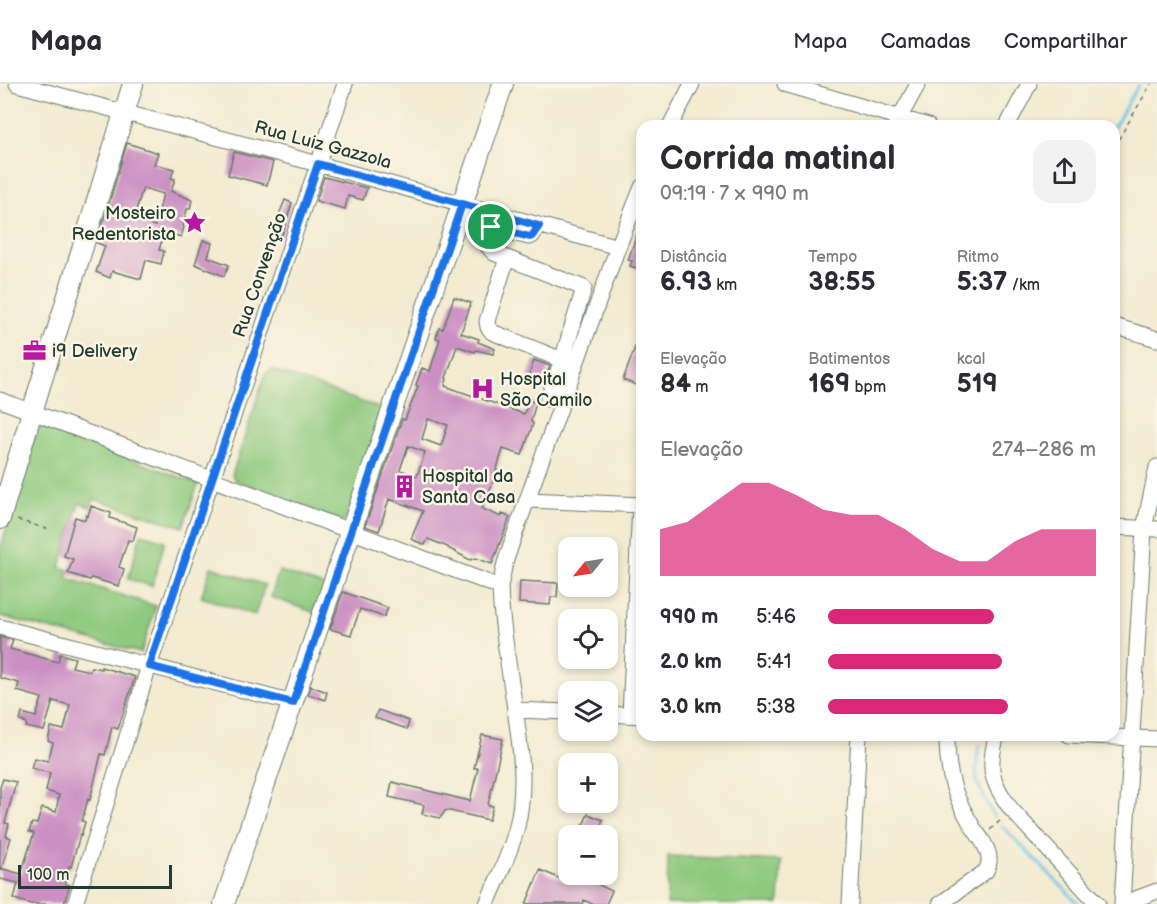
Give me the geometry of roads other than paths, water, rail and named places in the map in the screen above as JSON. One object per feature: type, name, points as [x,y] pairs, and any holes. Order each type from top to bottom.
[{"type":"main road","points":[[1,516],[6,473],[32,412],[133,84]]},
{"type":"main road","points":[[224,904],[503,84]]},
{"type":"street","name":"Rua Luiz Gazzola","points":[[17,84],[462,204],[493,220],[539,226],[618,248]]},
{"type":"street","name":"Rua Convenção","points":[[75,904],[149,666],[345,84]]},
{"type":"street","points":[[673,120],[692,84]]},
{"type":"street","points":[[785,84],[892,120]]},
{"type":"street","points":[[899,120],[918,84]]},
{"type":"street","points":[[1009,120],[1029,84]]},
{"type":"street","points":[[487,904],[512,845],[522,790],[522,766],[500,587],[528,500],[636,204]]},
{"type":"street","points":[[493,220],[486,240],[488,247],[494,253],[584,288],[548,399]]},
{"type":"street","points":[[507,258],[487,321],[488,327],[492,332],[562,360]]},
{"type":"street","points":[[1120,328],[1157,339]]},
{"type":"street","points":[[0,400],[500,587]]},
{"type":"street","points":[[1157,467],[1132,738],[1122,904],[1157,891]]},
{"type":"street","points":[[528,500],[636,505]]},
{"type":"street","points":[[1120,528],[1150,529]]},
{"type":"street","points":[[0,627],[293,703]]},
{"type":"street","points":[[515,710],[558,712]]},
{"type":"street","points":[[618,715],[636,716]]},
{"type":"street","points":[[1120,737],[1157,739]]},
{"type":"street","points":[[850,904],[859,741]]},
{"type":"street","points":[[940,904],[986,871],[989,864],[987,849],[956,794],[950,776],[947,741]]},
{"type":"street","points":[[995,741],[992,752],[992,770],[1000,794],[1011,810],[1098,904]]},
{"type":"waterway","points":[[1118,120],[1139,84]]},
{"type":"waterway","points":[[979,745],[977,782],[994,817]]},
{"type":"waterway","points":[[1002,826],[1079,904]]},
{"type":"place","name":"Mosteiro Redentorista","points":[[194,223]]},
{"type":"place","name":"i9 Delivery","points":[[34,351]]},
{"type":"place","name":"Hospital São Camilo","points":[[482,389]]},
{"type":"place","name":"Hospital da Santa Casa","points":[[404,486]]}]
